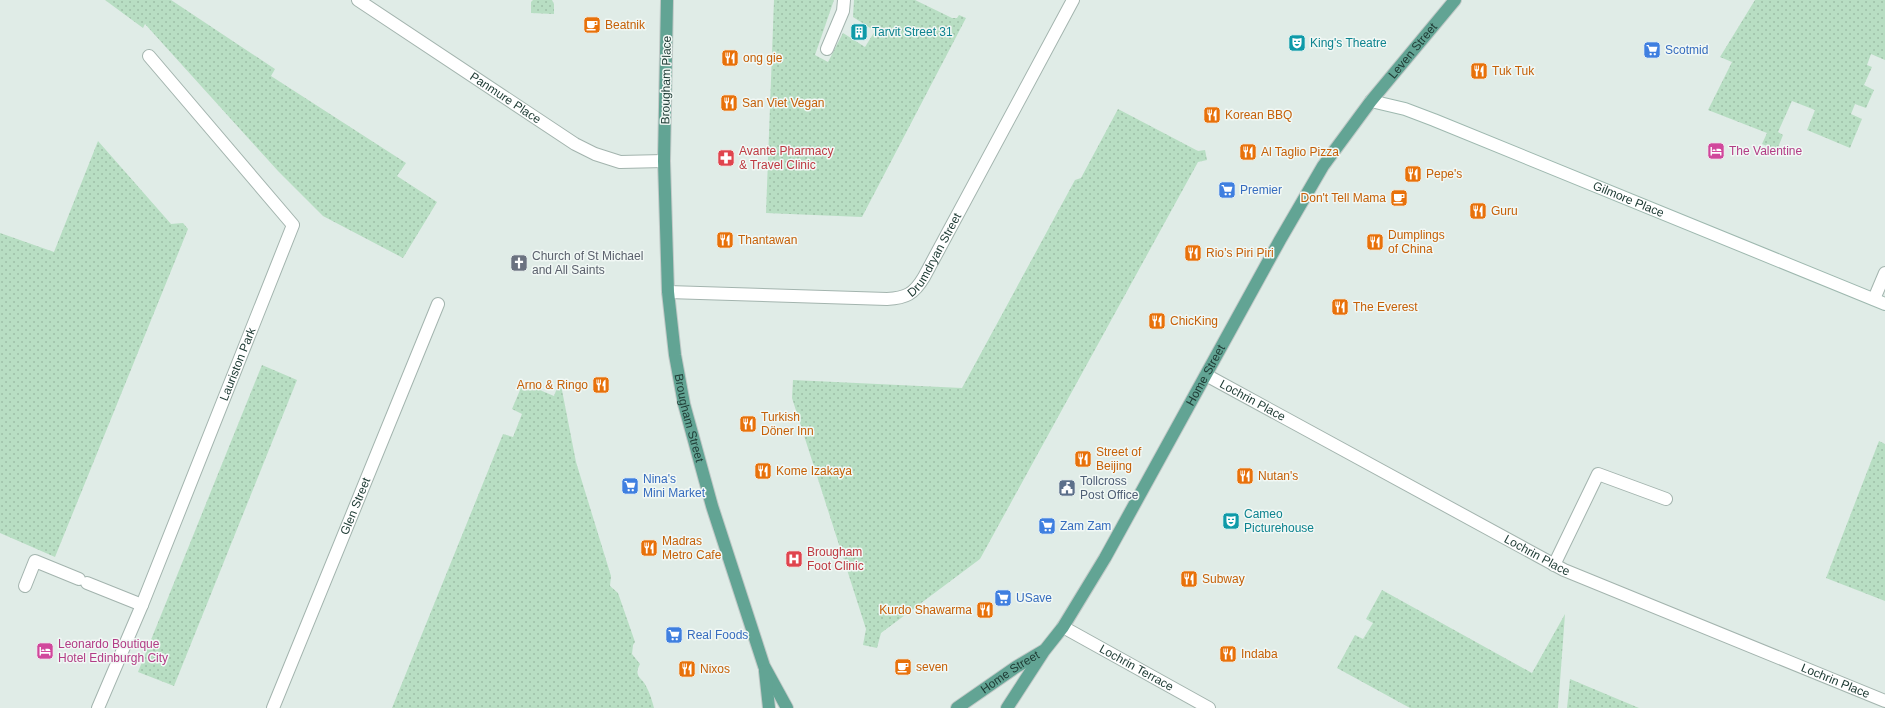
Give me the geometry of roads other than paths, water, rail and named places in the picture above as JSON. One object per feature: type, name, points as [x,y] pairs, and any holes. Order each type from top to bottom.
[{"type":"main road","name":"Brougham Place","points":[[664,161],[667,0]]},
{"type":"main road","name":"Leven Street","points":[[1371,101],[1455,0]]},
{"type":"main road","name":"Home Street","points":[[1007,708],[1044,651],[1063,627],[1105,558],[1303,199],[1323,166],[1371,101]]},
{"type":"main road","name":"Brougham Street","points":[[664,161],[668,292],[675,355],[684,404],[712,506],[764,666],[787,708]]},
{"type":"main road","name":"Home Street","points":[[957,708],[1016,667],[1044,651]]},
{"type":"main road","name":"Brougham Street","points":[[764,666],[769,708]]},
{"type":"street","name":"Panmure Place","points":[[358,0],[575,144],[595,154],[620,162],[664,161]]},
{"type":"street","points":[[827,49],[843,11],[844,0]]},
{"type":"street","name":"Drumdryan Street","points":[[668,292],[887,299],[900,299],[910,294],[924,277],[1073,0]]},
{"type":"street","name":"Lauriston Park","points":[[98,708],[142,605],[293,225],[149,56]]},
{"type":"street","name":"Gilmore Place","points":[[1371,101],[1405,109],[1434,120],[1879,301]]},
{"type":"street","points":[[1879,301],[1885,273]]},
{"type":"street","name":"Glen Street","points":[[273,708],[438,304]]},
{"type":"street","name":"Lochrin Place","points":[[1206,375],[1554,565],[1885,701]]},
{"type":"street","points":[[1554,565],[1598,474],[1666,499]]},
{"type":"street","points":[[25,586],[35,561],[142,605]]},
{"type":"street","name":"Lochrin Terrace","points":[[1063,627],[1209,708]]},
{"type":"place","name":"Beatnik","points":[[592,25]]},
{"type":"place","name":"Tarvit Street 31","points":[[859,32]]},
{"type":"place","name":"King's Theatre","points":[[1297,43]]},
{"type":"place","name":"Scotmid","points":[[1652,50]]},
{"type":"place","name":"ong gie","points":[[730,58]]},
{"type":"place","name":"Tuk Tuk","points":[[1479,71]]},
{"type":"place","name":"San Viet Vegan","points":[[729,103]]},
{"type":"place","name":"Korean BBQ","points":[[1212,115]]},
{"type":"place","name":"The Valentine","points":[[1716,151]]},
{"type":"place","name":"Al Taglio Pizza","points":[[1248,152]]},
{"type":"place","name":"Avante Pharmacy & Travel Clinic","points":[[726,158]]},
{"type":"place","name":"Pepe's","points":[[1413,174]]},
{"type":"place","name":"Premier","points":[[1227,190]]},
{"type":"place","name":"Don't Tell Mama","points":[[1399,198]]},
{"type":"place","name":"Guru","points":[[1478,211]]},
{"type":"place","name":"Thantawan","points":[[725,240]]},
{"type":"place","name":"Dumplings of China","points":[[1375,242]]},
{"type":"place","name":"Rio’s Piri Piri","points":[[1193,253]]},
{"type":"place","name":"Church of St Michael and All Saints","points":[[519,263]]},
{"type":"place","name":"The Everest","points":[[1340,307]]},
{"type":"place","name":"ChicKing","points":[[1157,321]]},
{"type":"place","name":"Arno & Ringo","points":[[601,385]]},
{"type":"place","name":"Turkish Döner Inn","points":[[748,424]]},
{"type":"place","name":"Street of Beijing","points":[[1083,459]]},
{"type":"place","name":"Kome Izakaya","points":[[763,471]]},
{"type":"place","name":"Nutan's","points":[[1245,476]]},
{"type":"place","name":"Nina's Mini Market","points":[[630,486]]},
{"type":"place","name":"Tollcross Post Office","points":[[1067,488]]},
{"type":"place","name":"Cameo Picturehouse","points":[[1231,521]]},
{"type":"place","name":"Zam Zam","points":[[1047,526]]},
{"type":"place","name":"Madras Metro Cafe","points":[[649,548]]},
{"type":"place","name":"Brougham Foot Clinic","points":[[794,559]]},
{"type":"place","name":"Subway","points":[[1189,579]]},
{"type":"place","name":"USave","points":[[1003,598]]},
{"type":"place","name":"Kurdo Shawarma","points":[[985,610]]},
{"type":"place","name":"Real Foods","points":[[674,635]]},
{"type":"place","name":"Leonardo Boutique Hotel Edinburgh City","points":[[45,651]]},
{"type":"place","name":"Indaba","points":[[1228,654]]},
{"type":"place","name":"seven","points":[[903,667]]},
{"type":"place","name":"Nixos","points":[[687,669]]}]
